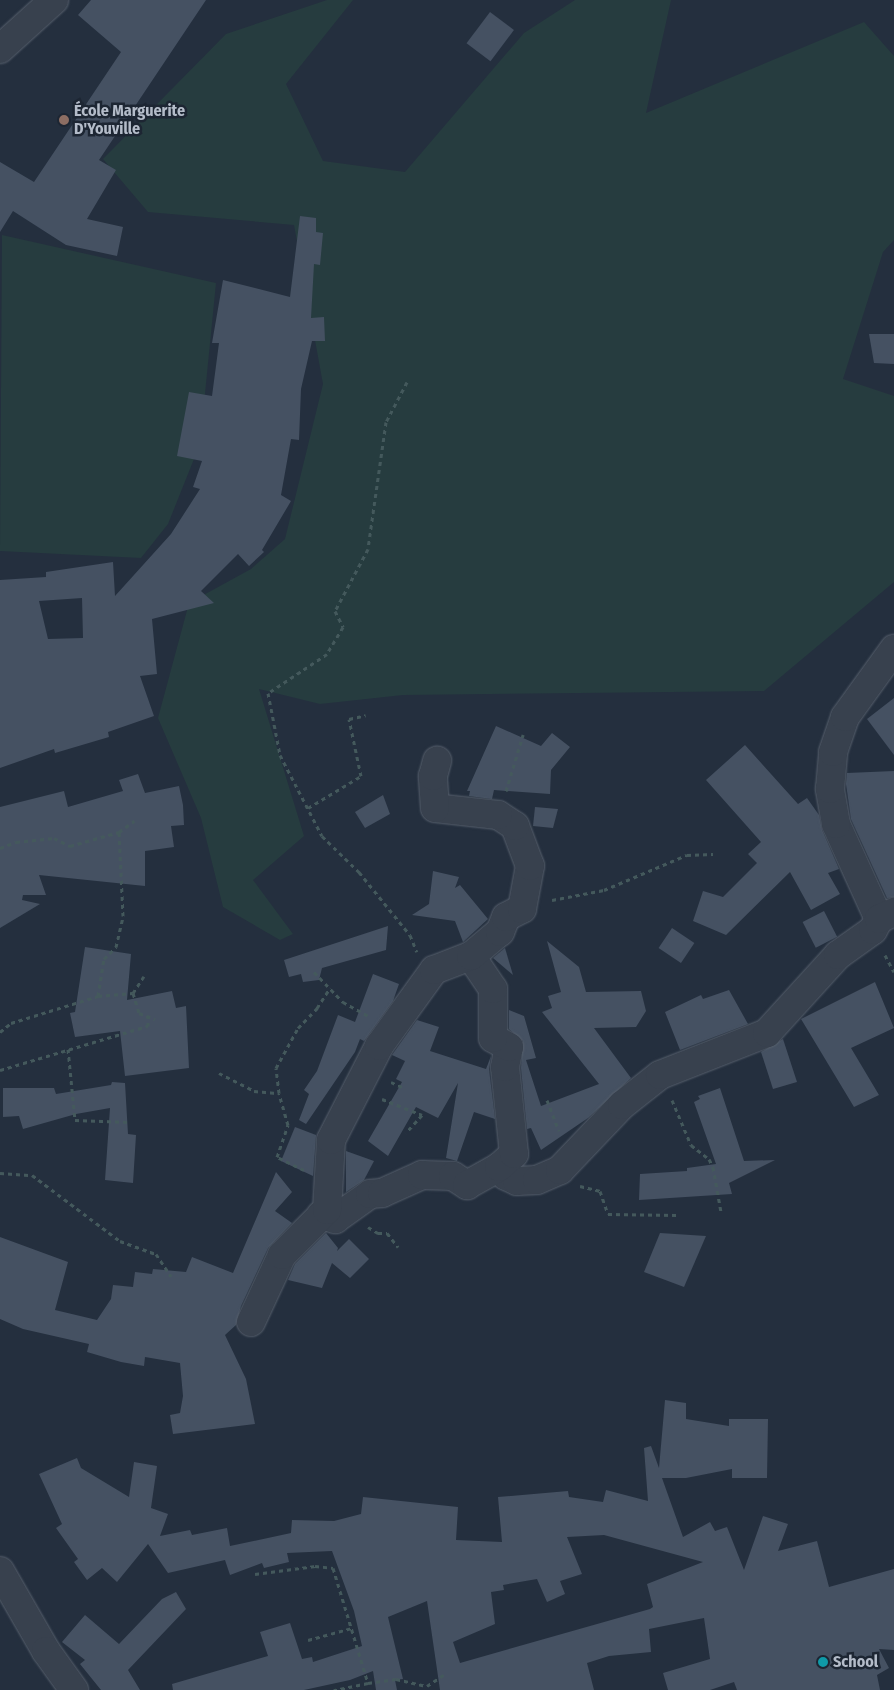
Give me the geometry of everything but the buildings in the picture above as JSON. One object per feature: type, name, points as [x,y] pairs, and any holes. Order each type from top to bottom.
[{"type":"street","points":[[0,49],[54,0]]},
{"type":"street","points":[[499,1167],[506,1176],[517,1181],[537,1180],[568,1162],[622,1104],[660,1075],[767,1033],[838,955],[873,930],[886,916],[836,824],[830,789],[833,752],[845,717],[894,649]]},
{"type":"street","points":[[334,1213],[327,1210],[331,1140],[390,1029],[434,970],[472,956],[500,932],[506,918],[522,909],[530,866],[514,826],[498,815],[436,808],[433,776],[437,761]]},
{"type":"street","points":[[252,1322],[282,1255],[334,1213],[370,1194],[382,1192],[422,1175],[453,1176],[466,1185],[499,1167],[514,1154],[505,1067],[509,1047],[494,1038],[493,989],[472,956]]},
{"type":"street","points":[[0,1571],[46,1652],[74,1690]]},
{"type":"path","points":[[407,382],[386,422],[368,549],[335,611],[343,627],[327,654],[268,693],[280,755],[322,836],[358,872],[410,935],[418,957]]},
{"type":"path","points":[[308,808],[360,776],[349,719],[366,715]]},
{"type":"path","points":[[498,815],[523,735]]},
{"type":"path","points":[[0,848],[16,842],[54,838],[70,846],[119,832],[134,821]]},
{"type":"path","points":[[98,996],[104,959],[116,947],[123,916],[119,832]]},
{"type":"path","points":[[522,909],[573,894],[604,890],[687,855],[713,854]]},
{"type":"path","points":[[314,972],[343,1002],[390,1029]]},
{"type":"path","points":[[144,976],[133,993],[139,1013],[155,1019]]},
{"type":"path","points":[[329,1182],[277,1157],[288,1126],[279,1093],[276,1068],[298,1028],[318,1008],[330,988]]},
{"type":"path","points":[[0,1032],[11,1024],[98,996],[133,993]]},
{"type":"path","points":[[0,1070],[148,1026],[148,1016]]},
{"type":"path","points":[[68,1049],[75,1120],[129,1122]]},
{"type":"path","points":[[219,1073],[254,1091],[279,1093]]},
{"type":"path","points":[[660,1075],[691,1145],[709,1159],[714,1167],[721,1212]]},
{"type":"path","points":[[357,1088],[422,1115],[406,1133]]},
{"type":"path","points":[[547,1100],[574,1184],[600,1191],[608,1214],[677,1215]]},
{"type":"path","points":[[0,1173],[32,1175],[120,1241],[156,1254],[171,1276]]},
{"type":"path","points":[[334,1213],[372,1230],[386,1233],[398,1247]]},
{"type":"path","points":[[256,1574],[314,1566],[333,1568],[368,1683]]},
{"type":"path","points":[[308,1640],[352,1628]]},
{"type":"path","points":[[334,1690],[396,1679],[427,1686],[446,1673]]},
{"type":"green space","points":[[327,0],[353,0],[286,84],[323,161],[405,172],[524,33],[575,0],[671,0],[646,113],[864,22],[894,56],[894,240],[883,252],[843,379],[894,396],[894,582],[764,691],[403,695],[320,704],[259,689],[304,836],[253,880],[293,934],[280,940],[223,907],[201,818],[158,718],[189,603],[251,569],[285,539],[323,384],[294,225],[148,212],[103,159],[226,34]]},
{"type":"green space","points":[[2,235],[216,283],[200,444],[168,524],[141,558],[0,551]]},
{"type":"place","name":"École Marguerite D'Youville","points":[[64,120]]},
{"type":"place","name":"School","points":[[823,1662]]}]
